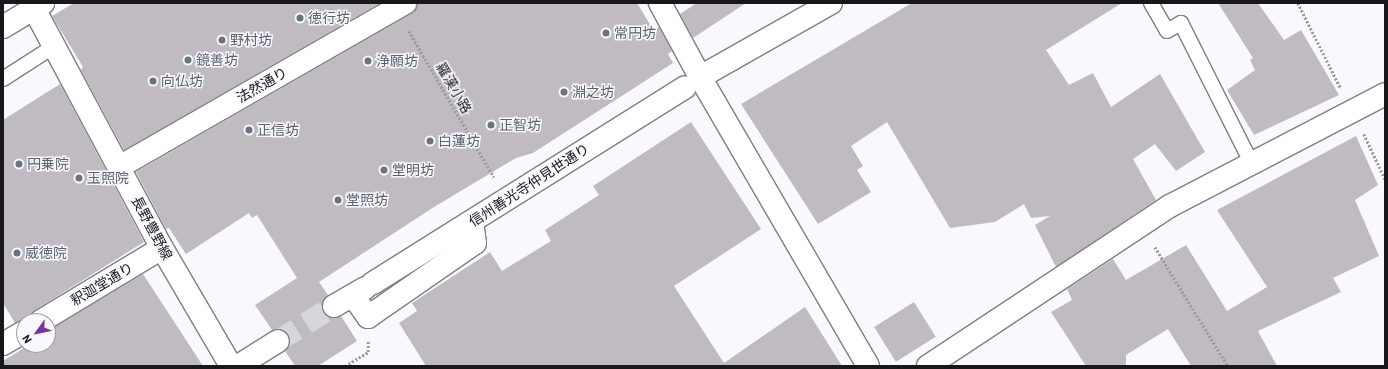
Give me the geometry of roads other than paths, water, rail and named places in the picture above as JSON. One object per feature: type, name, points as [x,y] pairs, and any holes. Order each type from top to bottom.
[{"type":"street","points":[[660,3],[693,82],[868,366]]},
{"type":"street","name":"信州善光寺仲見世通り","points":[[472,222],[475,244],[368,317],[356,293],[472,222],[507,198],[693,82],[831,3]]},
{"type":"street","points":[[3,27],[36,5]]},
{"type":"street","name":"長野豊野線","points":[[36,5],[162,248],[231,366]]},
{"type":"street","name":"法然通り","points":[[119,167],[401,6]]},
{"type":"street","points":[[928,366],[1141,225],[1252,164],[1385,94]]},
{"type":"street","name":"釈迦堂通り","points":[[54,313],[162,248]]},
{"type":"street","points":[[3,344],[16,337]]},
{"type":"street","points":[[238,366],[278,341]]},
{"type":"lane","points":[[1151,3],[1167,31],[1181,24],[1252,164]]},
{"type":"lane","points":[[3,79],[56,45]]},
{"type":"tunnel","points":[[278,341],[334,306]]},
{"type":"place","name":"徳行坊","points":[[300,18]]},
{"type":"place","name":"常円坊","points":[[606,33]]},
{"type":"place","name":"野村坊","points":[[222,40]]},
{"type":"place","name":"鏡善坊","points":[[188,60]]},
{"type":"place","name":"浄願坊","points":[[368,61]]},
{"type":"place","name":"向仏坊","points":[[153,81]]},
{"type":"place","name":"淵之坊","points":[[564,92]]},
{"type":"place","name":"正智坊","points":[[491,125]]},
{"type":"place","name":"正信坊","points":[[249,130]]},
{"type":"place","name":"白蓮坊","points":[[430,141]]},
{"type":"place","name":"円乗院","points":[[19,164]]},
{"type":"place","name":"堂明坊","points":[[384,170]]},
{"type":"place","name":"玉照院","points":[[79,178]]},
{"type":"place","name":"堂照坊","points":[[338,200]]},
{"type":"place","name":"威徳院","points":[[17,253]]}]
